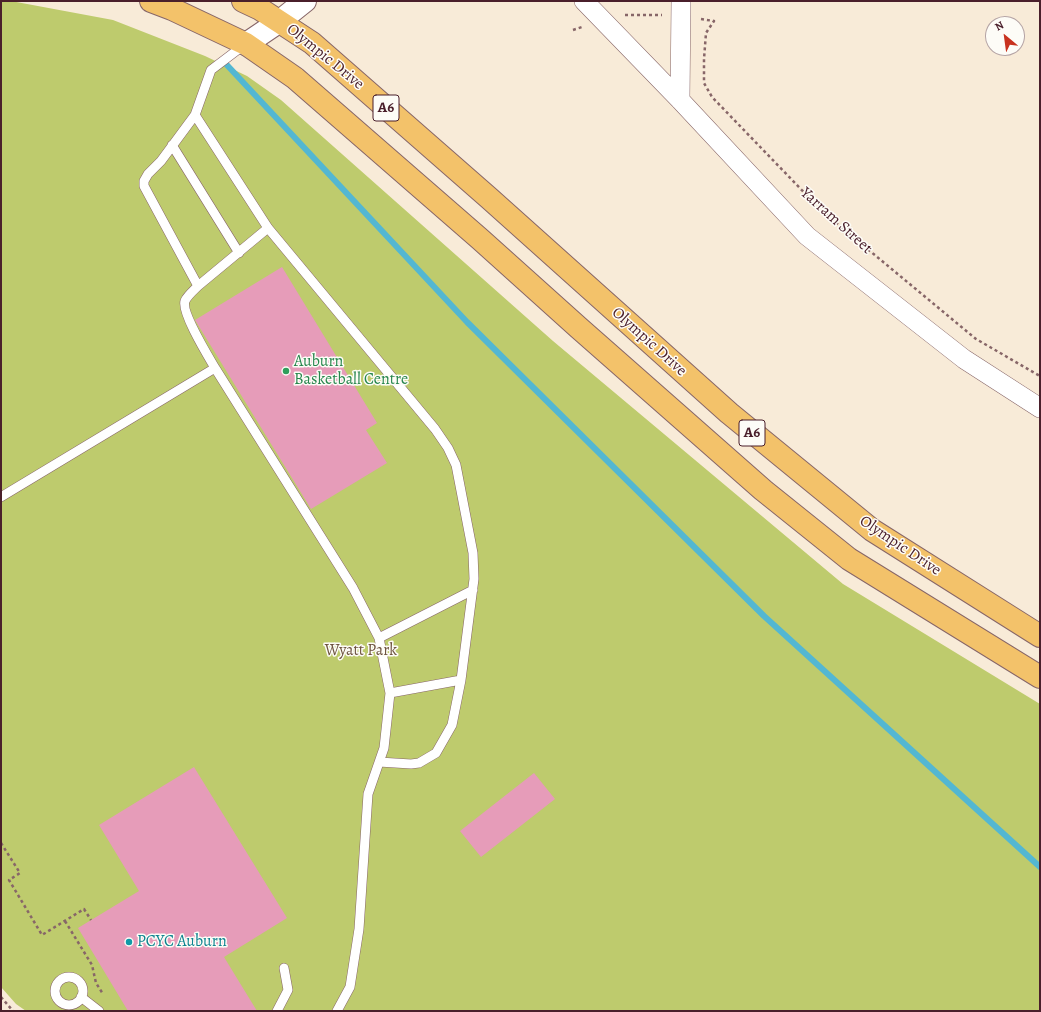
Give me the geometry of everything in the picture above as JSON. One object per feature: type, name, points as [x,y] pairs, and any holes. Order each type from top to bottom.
[{"type":"highway","name":"A6","points":[[151,1],[246,44],[290,74],[480,239],[763,490],[850,559],[1040,677]]},
{"type":"highway","name":"A6","points":[[256,4],[280,21]]},
{"type":"highway","name":"Olympic Drive","points":[[280,21],[312,43],[489,198],[729,413],[872,530],[1040,636]]},
{"type":"street","points":[[246,44],[280,21],[305,1]]},
{"type":"street","name":"Yarram Street","points":[[584,1],[680,100],[807,236],[964,359],[1040,408]]},
{"type":"street","points":[[246,44],[256,4]]},
{"type":"street","points":[[680,100],[681,8]]},
{"type":"lane","points":[[198,286],[144,186],[144,181],[148,174],[161,161],[195,115],[211,70],[246,44]]},
{"type":"lane","points":[[195,115],[268,228],[435,429],[448,448],[456,465],[473,553],[474,579],[461,680],[452,725],[436,753],[419,763],[379,762]]},
{"type":"lane","points":[[172,145],[239,253]]},
{"type":"lane","points":[[268,228],[198,286],[186,301],[185,308],[214,368],[353,588],[379,638],[390,693],[384,748],[368,794],[359,928],[350,987],[337,1011]]},
{"type":"lane","points":[[1,497],[214,368]]},
{"type":"lane","points":[[379,638],[473,590]]},
{"type":"lane","points":[[390,693],[461,680]]},
{"type":"lane","points":[[277,1011],[288,990],[284,968]]},
{"type":"lane","points":[[81,997],[99,1011]]},
{"type":"path","points":[[573,30],[602,18],[681,8]]},
{"type":"path","name":"Yarram Street","points":[[681,8],[714,21],[706,33],[704,59],[704,83],[712,97],[823,212],[976,339],[1040,376]]},
{"type":"path","points":[[1,844],[20,873],[9,880],[42,935],[84,909],[91,920]]},
{"type":"path","points":[[65,921],[92,965],[96,982],[104,997]]},
{"type":"path","points":[[1,997],[13,1011]]},
{"type":"green space","name":"Wyatt Park","points":[[1,1],[11,1],[113,20],[205,56],[247,76],[281,100],[553,341],[843,584],[1040,704],[1040,1011],[26,1011],[16,1004],[1,987]]},
{"type":"building","name":"Auburn Basketball Centre","points":[[282,267],[377,423],[366,430],[387,463],[311,509],[195,320]]},
{"type":"building","points":[[194,767],[287,918],[224,957],[257,1011],[128,1011],[78,928],[139,891],[99,825]]},
{"type":"building","points":[[534,773],[555,799],[481,857],[460,831]]},
{"type":"waterway","points":[[226,64],[467,322],[764,616],[1040,867]]},
{"type":"place","name":"Auburn Basketball Centre","points":[[286,371]]},
{"type":"place","name":"PCYC Auburn","points":[[129,942]]}]
